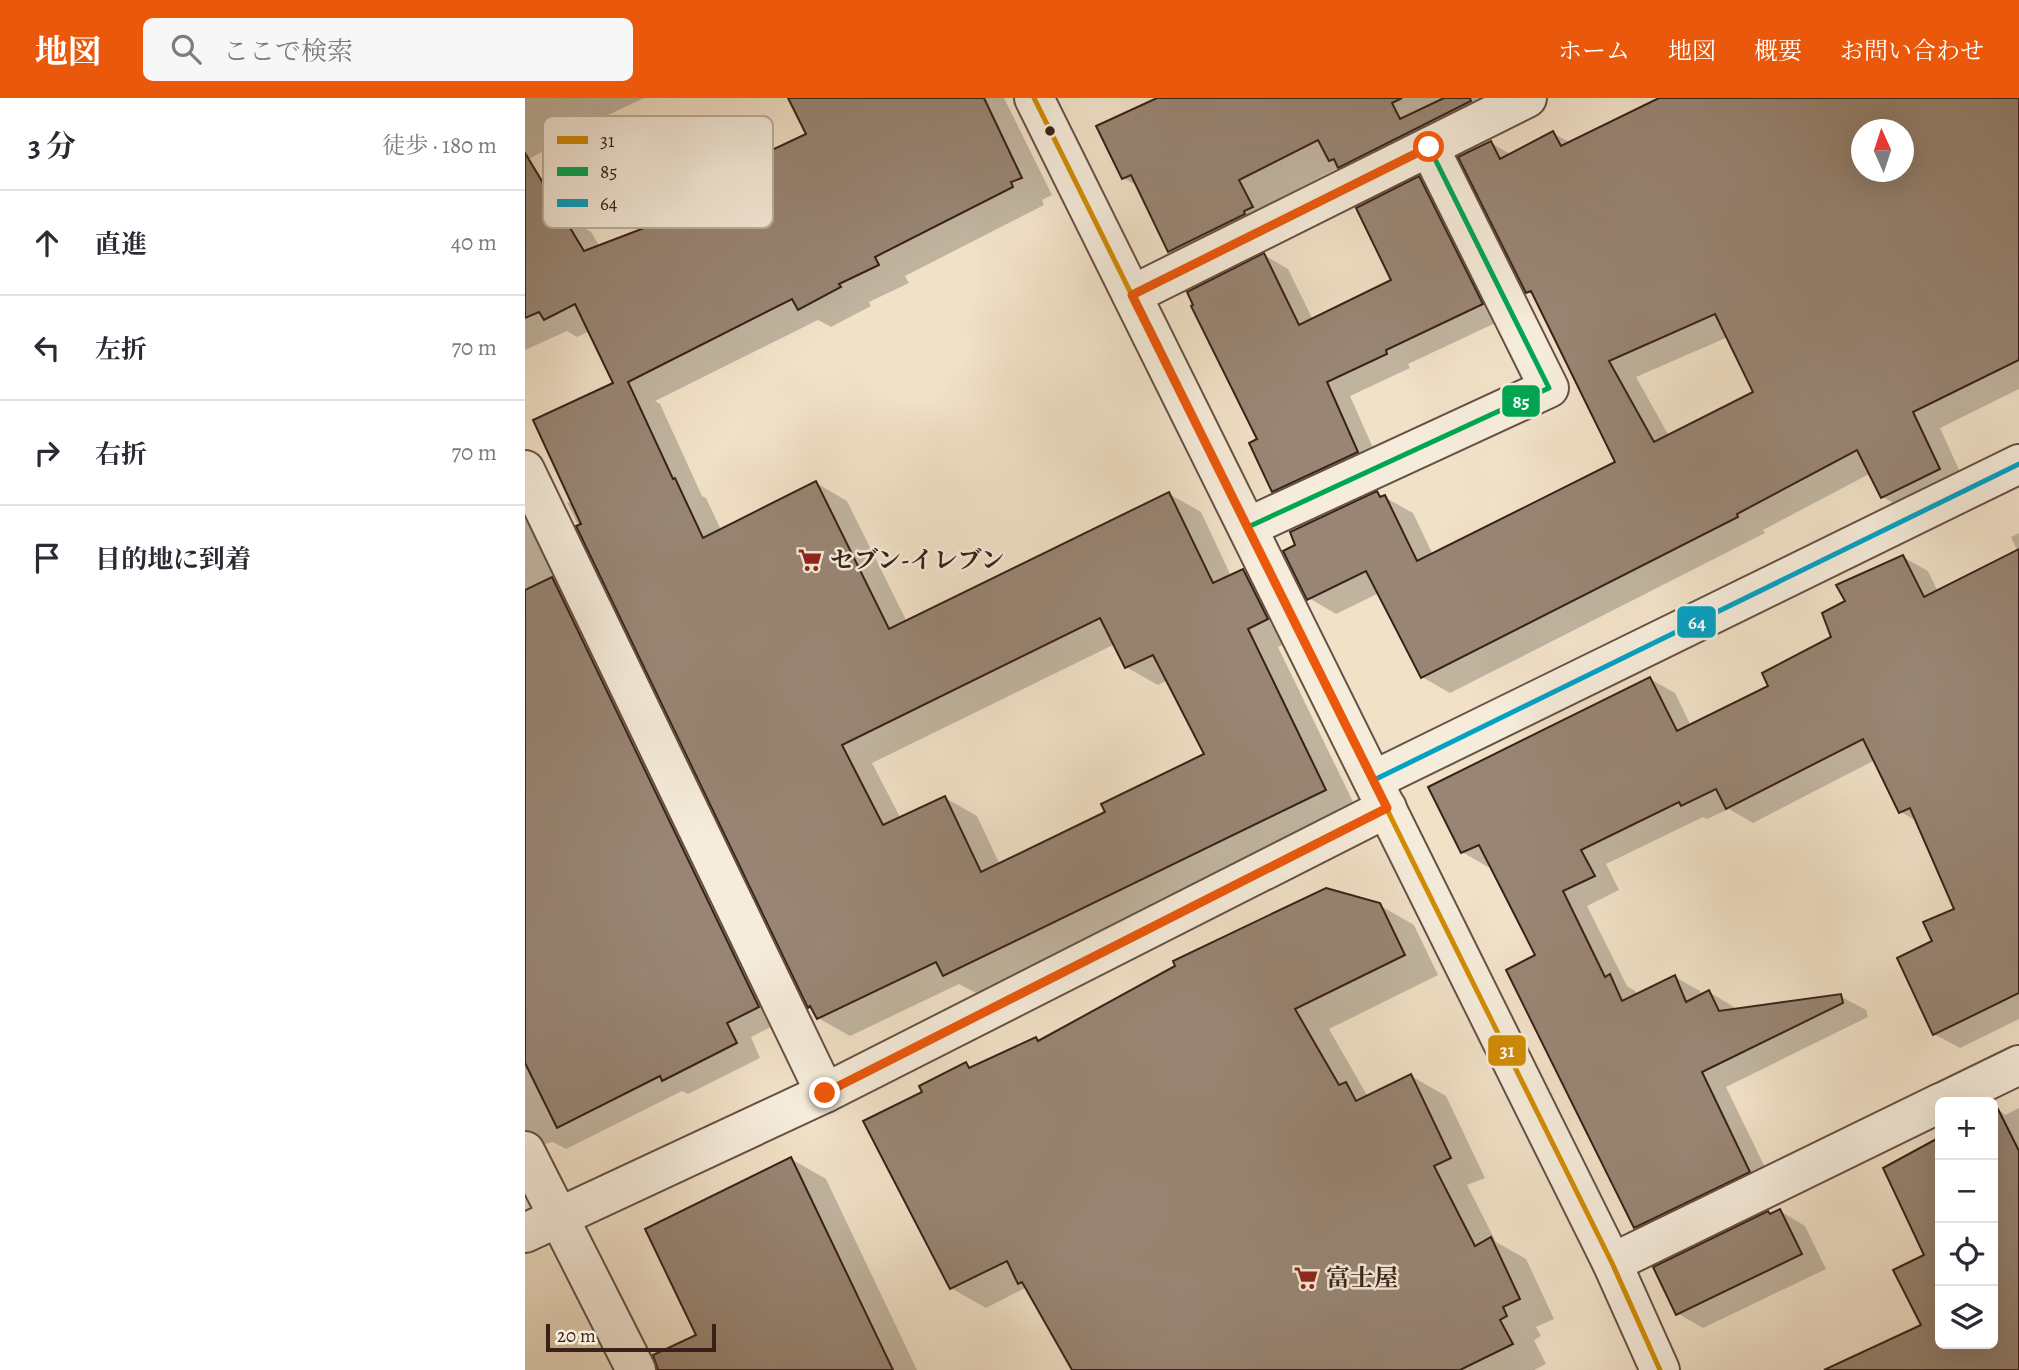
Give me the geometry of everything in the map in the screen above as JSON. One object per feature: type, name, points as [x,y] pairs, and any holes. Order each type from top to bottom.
[{"type":"street","points":[[1034,98],[1612,1263],[1660,1370]]},
{"type":"street","points":[[1132,295],[1527,98]]},
{"type":"street","points":[[1248,527],[1549,388],[1429,147]]},
{"type":"street","points":[[541,1224],[825,1093],[1380,794],[2019,464]]},
{"type":"street","points":[[525,470],[825,1093]]},
{"type":"street","points":[[1953,1097],[2019,1065]]},
{"type":"street","points":[[1612,1263],[1935,1106]]},
{"type":"street","points":[[525,1151],[541,1224],[636,1370]]},
{"type":"building","points":[[788,98],[984,98],[1022,178],[1011,182],[1013,187],[875,257],[879,265],[839,284],[841,287],[798,310],[792,299],[628,382],[703,538],[816,481],[889,629],[1169,492],[1213,583],[1243,569],[1268,619],[1248,629],[1326,790],[943,976],[936,962],[817,1019],[810,1006],[808,1008],[576,526],[581,524],[533,420],[613,383],[575,304],[544,320],[539,312],[525,318],[525,153],[543,183],[543,228],[570,228],[584,251],[644,228],[773,228],[773,150],[806,134]],"holes":[[[1100,618],[1125,668],[1153,655],[1204,754],[1101,804],[1105,812],[981,872],[945,796],[883,825],[842,745]]]},
{"type":"building","points":[[1157,98],[1402,98],[1392,103],[1400,119],[1444,98],[1470,98],[1471,101],[1338,168],[1334,159],[1329,161],[1318,140],[1239,180],[1253,207],[1244,211],[1245,214],[1168,252],[1131,175],[1122,179],[1096,126]]},
{"type":"building","points":[[1659,98],[2019,98],[2019,360],[1913,412],[1940,469],[1881,498],[1857,450],[1737,514],[1738,517],[1421,678],[1366,571],[1307,600],[1283,551],[1295,545],[1290,532],[1377,491],[1380,497],[1385,495],[1417,561],[1615,462],[1531,291],[1526,293],[1458,157],[1491,141],[1500,159],[1553,131],[1561,146]],"holes":[[[1715,314],[1753,392],[1654,442],[1609,361]]]},
{"type":"building","points":[[1419,176],[1483,304],[1386,350],[1387,354],[1327,382],[1358,452],[1272,492],[1249,443],[1257,439],[1191,306],[1193,305],[1187,292],[1264,253],[1299,325],[1391,280],[1356,208]]},
{"type":"building","points":[[2019,549],[2019,993],[1933,1035],[1897,958],[1932,941],[1923,922],[1954,909],[1910,808],[1899,813],[1863,739],[1726,809],[1716,789],[1681,806],[1679,802],[1581,850],[1595,876],[1563,891],[1605,977],[1610,974],[1622,1001],[1675,975],[1686,1002],[1709,990],[1719,1011],[1841,994],[1843,1003],[1702,1072],[1750,1172],[1634,1228],[1506,970],[1535,955],[1479,845],[1461,853],[1428,787],[1650,677],[1677,731],[1768,686],[1762,673],[1831,637],[1822,613],[1845,601],[1836,585],[1903,555],[1924,597]]},
{"type":"building","points":[[552,577],[759,1007],[727,1023],[737,1043],[662,1081],[660,1076],[557,1128],[525,1063],[525,590]]},
{"type":"building","points":[[1326,888],[1380,903],[1405,955],[1295,1009],[1339,1085],[1346,1082],[1356,1101],[1411,1074],[1451,1158],[1434,1166],[1475,1246],[1491,1237],[1520,1299],[1503,1307],[1507,1316],[1500,1320],[1513,1344],[1460,1370],[1072,1370],[1022,1282],[1018,1284],[1007,1261],[950,1289],[863,1121],[922,1092],[919,1086],[966,1062],[969,1068],[1036,1037],[1038,1041],[1175,966],[1173,961]]},
{"type":"building","points":[[1998,1109],[2019,1151],[2019,1370],[1824,1370],[1921,1325],[1893,1270],[1924,1255],[1883,1168],[1935,1140],[1935,1349],[1998,1349]]},
{"type":"building","points":[[791,1157],[893,1370],[658,1370],[653,1355],[696,1335],[645,1229]]},
{"type":"building","points":[[1780,1209],[1802,1254],[1676,1315],[1653,1267],[1768,1211],[1770,1214]]},
{"type":"transit line","name":"31","points":[[1034,98],[1612,1263],[1660,1370]]},
{"type":"transit line","name":"85","points":[[1248,527],[1549,388],[1429,147]]},
{"type":"transit line","name":"64","points":[[1374,780],[2019,464]]},
{"type":"place","name":"セブン-イレブン","points":[[810,560]]},
{"type":"place","name":"富士屋","points":[[1306,1278]]},
{"type":"route","points":[[825,1093],[1387,808],[1132,295],[1429,147]]}]
